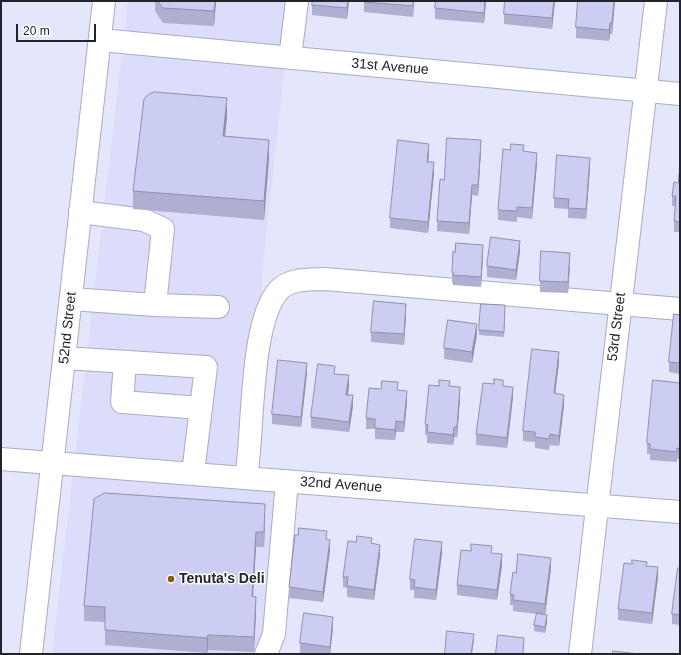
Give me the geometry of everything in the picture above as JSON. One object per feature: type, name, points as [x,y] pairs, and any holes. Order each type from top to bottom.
[{"type":"street","name":"52nd Street","points":[[31,654],[104,1]]},
{"type":"street","points":[[290,58],[297,1]]},
{"type":"street","name":"53rd Street","points":[[580,654],[656,1]]},
{"type":"street","name":"31st Avenue","points":[[100,40],[680,94]]},
{"type":"street","points":[[80,212],[144,220],[163,229],[155,305]]},
{"type":"street","points":[[246,478],[259,336],[269,308],[279,290],[294,281],[325,279],[680,309]]},
{"type":"street","points":[[71,299],[155,305],[218,307]]},
{"type":"street","points":[[65,358],[206,368],[193,473]]},
{"type":"street","points":[[125,362],[122,402],[201,408]]},
{"type":"street","name":"32nd Avenue","points":[[1,459],[680,512]]},
{"type":"street","points":[[266,654],[274,634],[287,481]]},
{"type":"shaded area","points":[[128,1],[292,1],[263,265],[252,472],[297,475],[275,654],[52,654]]},
{"type":"building","points":[[158,1],[215,1],[214,11],[163,8]]},
{"type":"building","points":[[313,1],[348,1],[347,8],[312,5]]},
{"type":"building","points":[[413,1],[413,6],[364,2]]},
{"type":"building","points":[[436,1],[485,1],[484,13],[435,8]]},
{"type":"building","points":[[505,1],[554,1],[552,18],[504,14]]},
{"type":"building","points":[[578,1],[614,1],[612,23],[610,23],[609,30],[576,27]]},
{"type":"building","points":[[155,92],[227,98],[223,136],[269,140],[264,201],[133,191],[144,99],[149,94]]},
{"type":"building","points":[[447,138],[481,140],[478,185],[472,185],[469,223],[437,221],[440,179],[444,180]]},
{"type":"building","points":[[398,140],[429,144],[427,162],[434,162],[428,222],[390,218]]},
{"type":"building","points":[[511,144],[524,145],[523,151],[537,153],[532,208],[517,207],[517,211],[498,210],[503,149],[510,150]]},
{"type":"building","points":[[557,155],[590,158],[586,209],[568,208],[569,199],[554,198]]},
{"type":"building","points":[[680,165],[680,222],[674,221],[676,196],[672,196],[674,182],[678,183]]},
{"type":"building","points":[[491,237],[520,241],[516,270],[487,266]]},
{"type":"building","points":[[456,243],[483,245],[481,277],[453,275],[453,251],[455,252]]},
{"type":"building","points":[[541,251],[570,253],[568,282],[540,281]]},
{"type":"building","points":[[374,301],[406,304],[404,334],[371,332]]},
{"type":"building","points":[[481,304],[505,305],[504,332],[479,330]]},
{"type":"building","points":[[674,314],[680,315],[680,363],[669,362]]},
{"type":"building","points":[[448,320],[477,324],[472,352],[444,348]]},
{"type":"building","points":[[532,349],[559,352],[554,393],[564,395],[559,436],[550,434],[549,439],[535,437],[535,432],[523,431]]},
{"type":"building","points":[[278,360],[307,363],[301,417],[272,414]]},
{"type":"building","points":[[318,364],[335,366],[334,374],[349,375],[346,395],[353,395],[349,422],[311,417]]},
{"type":"building","points":[[494,379],[503,380],[503,386],[513,387],[507,438],[476,434],[483,383],[494,384]]},
{"type":"building","points":[[439,380],[450,381],[449,386],[460,387],[457,427],[454,427],[453,435],[427,432],[428,425],[425,424],[429,385],[439,386]]},
{"type":"building","points":[[653,380],[680,383],[680,449],[677,448],[677,452],[650,449],[650,444],[647,443]]},
{"type":"building","points":[[382,381],[398,382],[397,390],[407,391],[404,422],[396,421],[395,430],[375,428],[375,419],[366,418],[369,388],[381,389]]},
{"type":"building","name":"Tenuta's Deli","points":[[105,493],[265,504],[264,532],[256,532],[252,596],[256,597],[254,637],[208,635],[207,638],[105,630],[105,607],[84,606],[94,499]]},
{"type":"building","points":[[299,528],[327,531],[326,539],[330,540],[323,592],[289,587],[295,535],[298,535]]},
{"type":"building","points":[[357,536],[372,538],[371,543],[380,545],[374,590],[347,586],[348,577],[343,577],[348,541],[356,542]]},
{"type":"building","points":[[415,539],[442,542],[436,590],[414,587],[415,580],[410,579]]},
{"type":"building","points":[[471,544],[492,546],[491,553],[502,554],[497,590],[457,585],[461,550],[471,551]]},
{"type":"building","points":[[518,554],[551,558],[545,604],[513,600],[514,595],[510,594],[513,572],[516,573]]},
{"type":"building","points":[[632,560],[647,562],[646,566],[658,567],[652,613],[618,609],[624,563],[632,564]]},
{"type":"building","points":[[678,568],[680,568],[680,615],[672,614]]},
{"type":"building","points":[[304,613],[333,617],[330,647],[300,643]]},
{"type":"building","points":[[537,613],[547,615],[545,627],[534,625]]},
{"type":"building","points":[[447,631],[474,634],[471,654],[445,654]]},
{"type":"building","points":[[498,635],[524,638],[523,654],[496,654]]},
{"type":"building","points":[[613,651],[639,654],[613,654]]},
{"type":"place","name":"Tenuta's Deli","points":[[171,579]]}]
